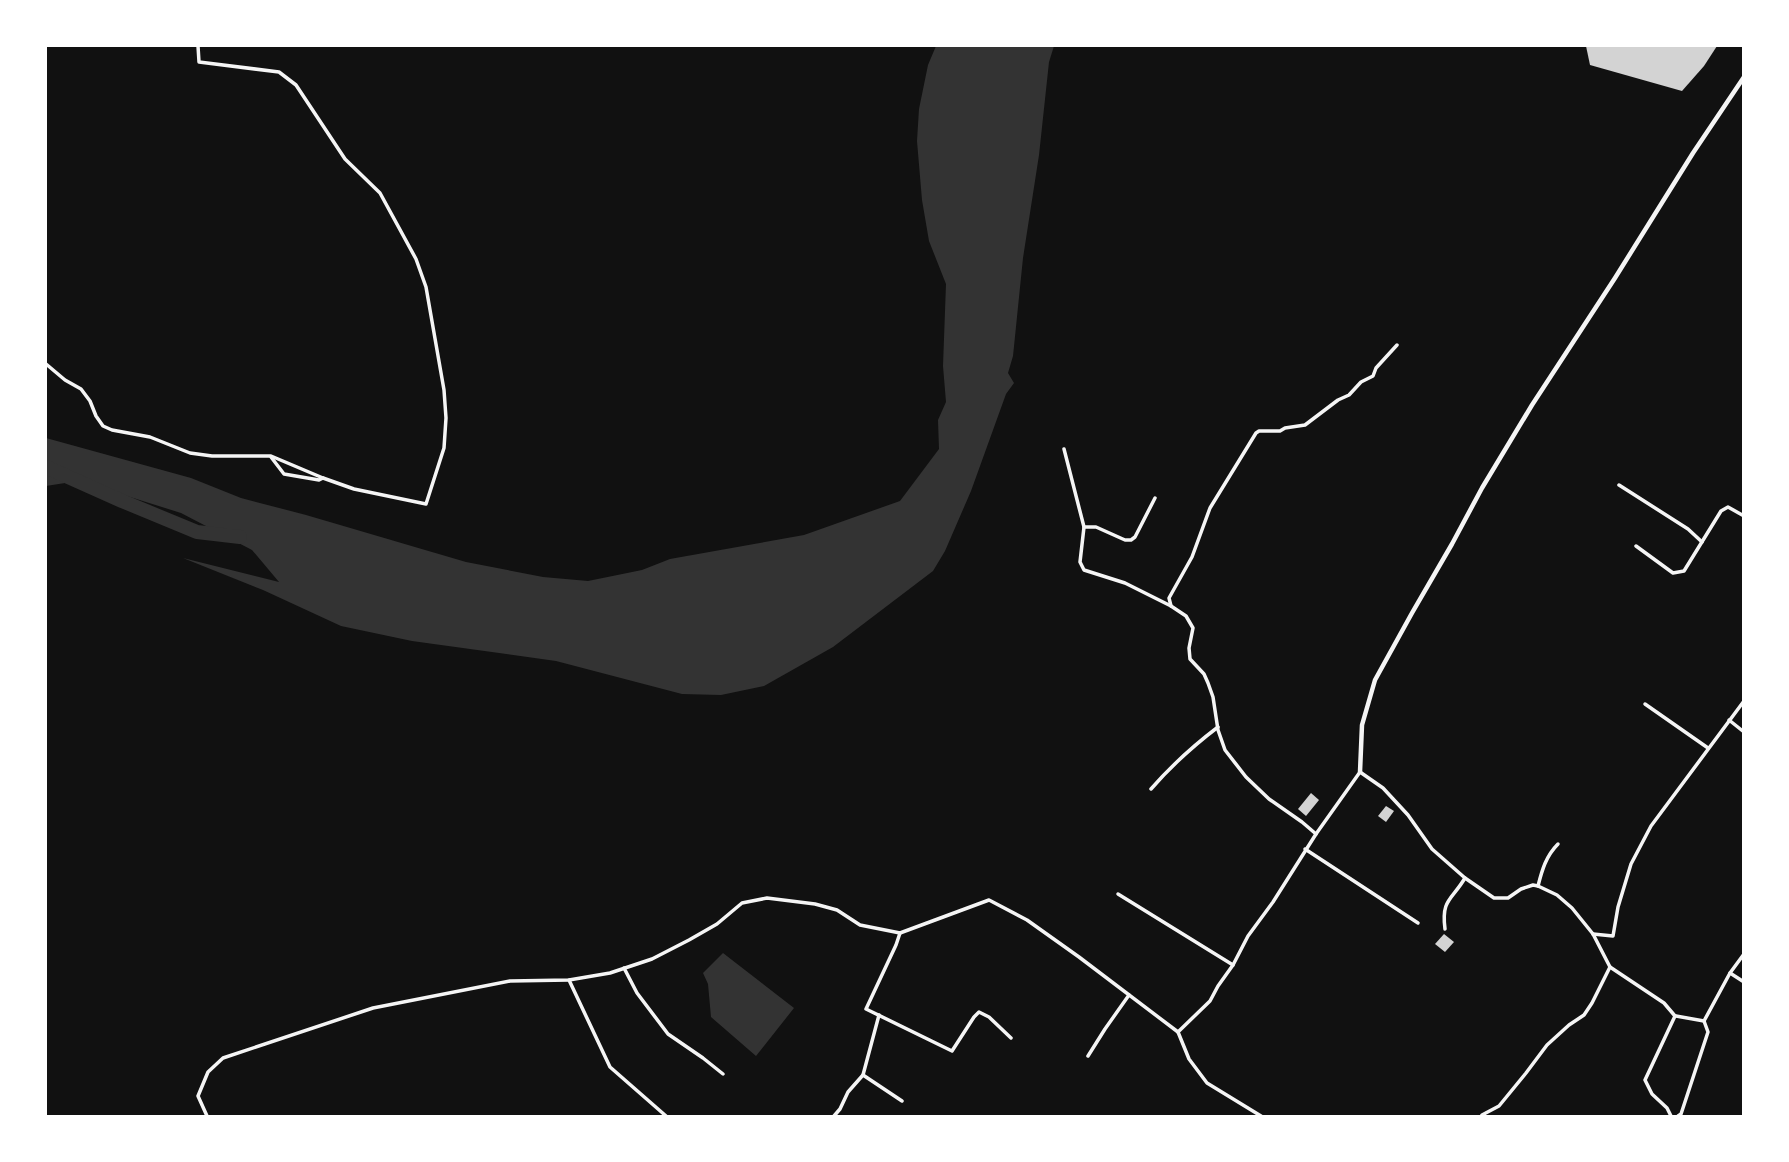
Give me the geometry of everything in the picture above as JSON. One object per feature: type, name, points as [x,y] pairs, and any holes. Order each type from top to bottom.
[{"type":"main road","points":[[1360,772],[1362,725],[1376,680],[1412,613],[1532,405],[1744,77]]},
{"type":"street","points":[[46,365],[85,393],[103,426],[112,430],[150,437],[190,453],[212,456],[270,456],[354,489],[426,505],[444,448],[446,418],[443,380],[426,287],[416,259],[380,194],[345,159],[296,85],[279,72],[199,62],[198,46]]},
{"type":"street","points":[[1171,606],[1169,598],[1192,557],[1210,508],[1255,433],[1305,425],[1349,395],[1361,382],[1373,376],[1376,368],[1397,345]]},
{"type":"street","points":[[1064,450],[1084,527],[1080,562],[1084,570],[1125,583],[1186,616],[1194,628],[1189,648],[1190,659],[1209,683],[1225,750],[1246,777],[1269,799],[1316,834]]},
{"type":"street","points":[[270,456],[284,474],[319,480],[323,478]]},
{"type":"street","points":[[1619,485],[1688,529],[1702,542]]},
{"type":"street","points":[[1084,527],[1096,527],[1131,540],[1155,498]]},
{"type":"street","points":[[1636,546],[1674,573],[1684,571],[1721,511],[1728,508],[1744,516]]},
{"type":"street","points":[[1592,934],[1613,936],[1618,907],[1631,864],[1651,826],[1744,701]]},
{"type":"street","points":[[1645,704],[1708,748]]},
{"type":"street","points":[[1729,720],[1744,732]]},
{"type":"street","points":[[1151,789],[1172,765],[1218,727]]},
{"type":"street","points":[[1178,1032],[1210,1001],[1248,936],[1360,772],[1383,788],[1408,815],[1432,849],[1465,878],[1494,898],[1507,898],[1521,889],[1533,886],[1557,895],[1572,908],[1592,934],[1610,967],[1664,1003],[1675,1016],[1704,1021]]},
{"type":"street","points":[[1538,886],[1545,863],[1559,844]]},
{"type":"street","points":[[1305,849],[1418,923]]},
{"type":"street","points":[[1445,929],[1445,906],[1465,878]]},
{"type":"street","points":[[1118,894],[1233,965]]},
{"type":"street","points":[[207,1116],[198,1096],[208,1072],[223,1058],[373,1008],[510,981],[569,980],[610,973],[652,959],[689,940],[717,924],[742,903],[767,898],[815,904],[837,910],[860,925],[900,933],[989,900],[1027,920],[1178,1032],[1189,1059],[1207,1083],[1261,1116]]},
{"type":"street","points":[[900,933],[866,1009],[952,1051],[979,1012],[989,1017],[1011,1038]]},
{"type":"street","points":[[1678,1116],[1681,1114],[1708,1032],[1704,1021],[1730,973],[1744,954]]},
{"type":"street","points":[[1481,1116],[1499,1106],[1547,1045],[1584,1015],[1610,967]]},
{"type":"street","points":[[624,968],[637,993],[668,1034],[723,1074]]},
{"type":"street","points":[[1730,973],[1744,982]]},
{"type":"street","points":[[569,980],[610,1067],[666,1116]]},
{"type":"street","points":[[1088,1056],[1129,995]]},
{"type":"street","points":[[834,1116],[848,1092],[863,1075],[879,1015]]},
{"type":"street","points":[[1671,1116],[1667,1108],[1652,1094],[1645,1080],[1675,1016]]},
{"type":"street","points":[[863,1075],[902,1101]]},
{"type":"shaded area","points":[[936,46],[1054,46],[1049,62],[1013,356],[1008,373],[1014,383],[1006,394],[971,491],[945,551],[933,571],[833,647],[764,686],[721,695],[682,694],[556,661],[412,641],[341,626],[263,590],[183,558],[279,582],[252,550],[181,513],[111,491],[65,483],[46,486],[46,438],[191,478],[241,498],[466,562],[543,577],[588,581],[642,570],[670,559],[804,535],[900,501],[939,449],[938,420],[946,402],[943,366],[946,284],[929,241],[917,141],[919,109],[928,65]]},
{"type":"shaded area","points":[[723,953],[794,1008],[756,1056],[711,1017],[708,984],[703,973]]},
{"type":"building","points":[[1586,46],[1717,46],[1682,91],[1590,65]]},
{"type":"building","points":[[1311,793],[1319,800],[1306,816],[1298,809]]},
{"type":"building","points":[[1386,806],[1394,811],[1386,822],[1378,816]]},
{"type":"building","points":[[1444,934],[1454,942],[1445,952],[1435,944]]},
{"type":"waterway","points":[[46,467],[197,532],[240,537]]}]
